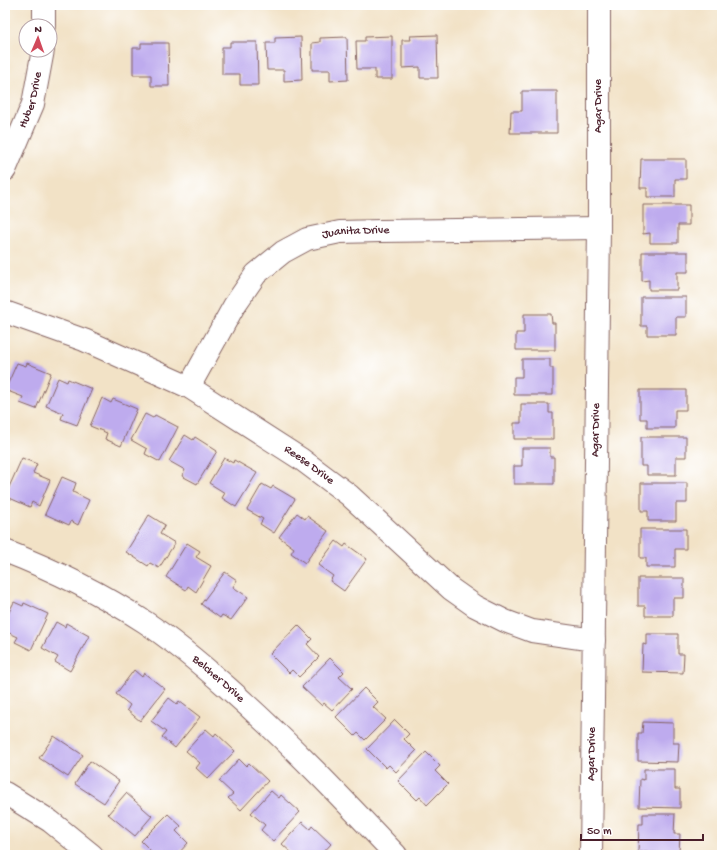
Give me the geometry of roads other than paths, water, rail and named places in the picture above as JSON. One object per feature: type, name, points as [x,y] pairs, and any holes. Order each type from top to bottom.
[{"type":"street","points":[[44,5],[44,18]]},
{"type":"street","name":"Agar Drive","points":[[591,855],[599,5]]},
{"type":"street","name":"Huber Drive","points":[[5,170],[33,104],[42,58]]},
{"type":"street","name":"Juanita Drive","points":[[189,387],[234,306],[256,274],[283,252],[307,239],[340,232],[598,228]]},
{"type":"street","name":"Reese Drive","points":[[5,312],[84,340],[189,387],[301,459],[349,495],[451,589],[475,606],[505,621],[532,631],[594,640]]},
{"type":"street","name":"Belcher Drive","points":[[5,551],[81,585],[145,622],[194,658],[245,703],[305,760],[396,855]]},
{"type":"street","points":[[5,793],[50,821],[92,855]]}]
